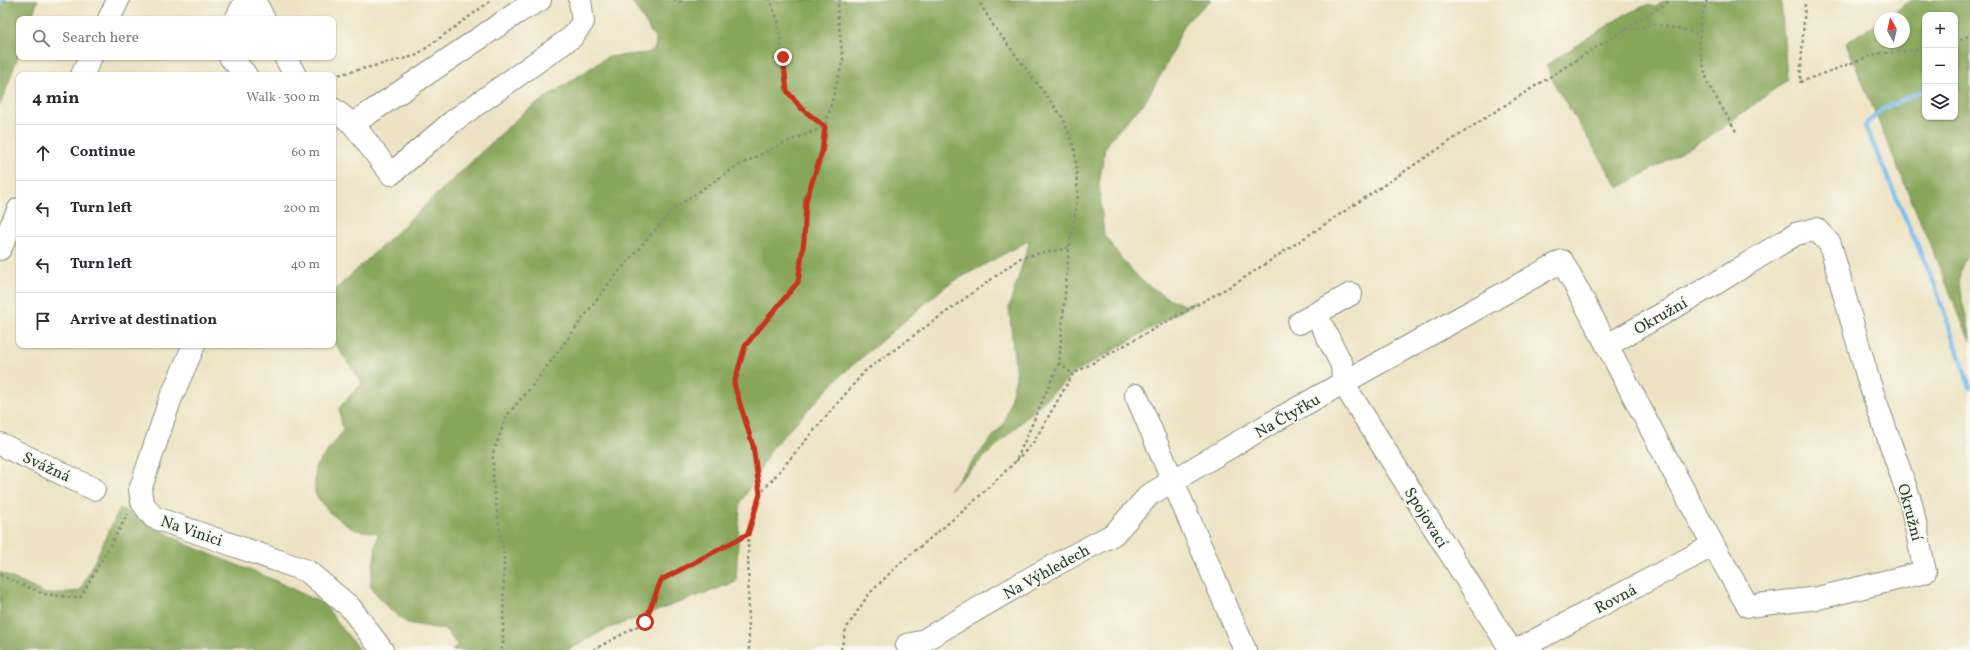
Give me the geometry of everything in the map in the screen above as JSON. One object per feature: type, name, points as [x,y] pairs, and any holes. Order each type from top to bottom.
[{"type":"street","points":[[110,16],[118,0]]},
{"type":"street","points":[[238,16],[246,0]]},
{"type":"street","points":[[254,0],[262,16]]},
{"type":"street","points":[[353,124],[518,12],[540,0]]},
{"type":"street","points":[[336,111],[353,124],[391,174],[452,122],[572,37],[583,22],[580,0]]},
{"type":"street","points":[[84,72],[90,60]]},
{"type":"street","points":[[233,60],[243,72]]},
{"type":"street","points":[[287,60],[293,72]]},
{"type":"street","points":[[0,249],[16,215]]},
{"type":"street","name":"Okružní","points":[[1562,261],[1608,345],[1712,546],[1748,606],[1818,598],[1925,572],[1911,504],[1869,382],[1830,244],[1816,229],[1796,234],[1718,282],[1608,345]]},
{"type":"street","name":"Na Čtyřku","points":[[1174,482],[1271,423],[1562,261]]},
{"type":"street","points":[[1343,383],[1342,365],[1308,318],[1351,294]]},
{"type":"street","points":[[142,502],[140,490],[170,400],[193,348]]},
{"type":"street","name":"Spojovací","points":[[1343,383],[1511,650]]},
{"type":"street","points":[[1136,395],[1164,464],[1174,482],[1245,650]]},
{"type":"street","name":"Svážná","points":[[0,444],[94,489]]},
{"type":"street","name":"Na Výhledech","points":[[907,645],[921,642],[1036,575],[1114,534],[1149,495],[1174,482]]},
{"type":"street","name":"Na Vinici","points":[[142,502],[153,517],[307,571],[350,607],[382,650]]},
{"type":"street","name":"Rovná","points":[[1517,650],[1712,546]]},
{"type":"path","points":[[336,75],[415,56],[492,0]]},
{"type":"path","points":[[674,0],[676,3],[684,0]]},
{"type":"path","points":[[770,0],[778,21],[787,91],[801,108],[825,127]]},
{"type":"path","points":[[760,494],[753,446],[734,384],[745,346],[798,282],[804,240],[806,200],[822,152],[825,127],[843,60],[837,9],[840,0]]},
{"type":"path","points":[[978,0],[993,24],[1063,118],[1075,151],[1078,196],[1069,248],[1059,363],[1016,461]]},
{"type":"path","points":[[841,650],[846,629],[868,596],[898,565],[969,506],[1033,443],[1073,374],[1238,282],[1432,153],[1671,0]]},
{"type":"path","points":[[1707,0],[1701,18],[1699,46],[1708,84],[1737,133]]},
{"type":"path","points":[[1805,4],[1800,82],[1876,54],[1922,49]]},
{"type":"path","points":[[1622,31],[1654,24],[1693,32],[1700,36]]},
{"type":"path","points":[[1958,41],[1970,35]]},
{"type":"path","points":[[501,650],[503,644],[504,556],[493,484],[493,453],[507,415],[533,385],[610,282],[673,209],[737,166],[784,143],[825,127]]},
{"type":"path","points":[[749,650],[748,534],[760,494],[865,371],[1022,257],[1069,248]]},
{"type":"path","points":[[1059,363],[1073,374]]},
{"type":"path","points":[[0,574],[44,594],[80,598],[129,512],[142,502]]},
{"type":"path","points":[[593,650],[645,622],[661,580],[748,534]]},
{"type":"green space","points":[[0,0],[38,0],[32,16],[16,16],[17,60],[0,105]]},
{"type":"green space","points":[[631,0],[1211,0],[1185,23],[1167,64],[1145,102],[1115,134],[1105,148],[1099,184],[1104,235],[1125,263],[1142,281],[1164,296],[1184,305],[1196,302],[1073,374],[949,490],[1005,422],[1016,377],[1009,307],[1030,240],[947,285],[840,376],[772,448],[740,504],[736,582],[604,630],[568,650],[452,650],[457,645],[446,630],[407,623],[388,608],[370,586],[378,533],[355,530],[330,513],[315,494],[315,467],[343,431],[339,408],[362,383],[336,345],[336,289],[523,113],[607,57],[647,53],[655,48],[656,40]]},
{"type":"green space","points":[[1669,0],[1781,0],[1787,80],[1715,133],[1619,188],[1556,87],[1546,65],[1624,15],[1647,5],[1654,6]]},
{"type":"green space","points":[[1912,0],[1970,0],[1970,252],[1963,263],[1959,285],[1970,341],[1846,43],[1874,25],[1874,48],[1910,48],[1910,12],[1893,12]]},
{"type":"green space","points":[[120,508],[188,545],[274,580],[324,604],[359,650],[0,650],[0,572],[46,594],[80,591]]},
{"type":"waterway","points":[[0,4],[2,0]]},
{"type":"waterway","points":[[1922,91],[1882,109],[1865,126],[1934,283],[1970,387]]},
{"type":"route","points":[[645,622],[661,580],[748,534],[760,494],[753,446],[734,384],[745,346],[798,282],[804,240],[806,200],[822,152],[825,127],[801,108],[787,91],[783,57]]}]
